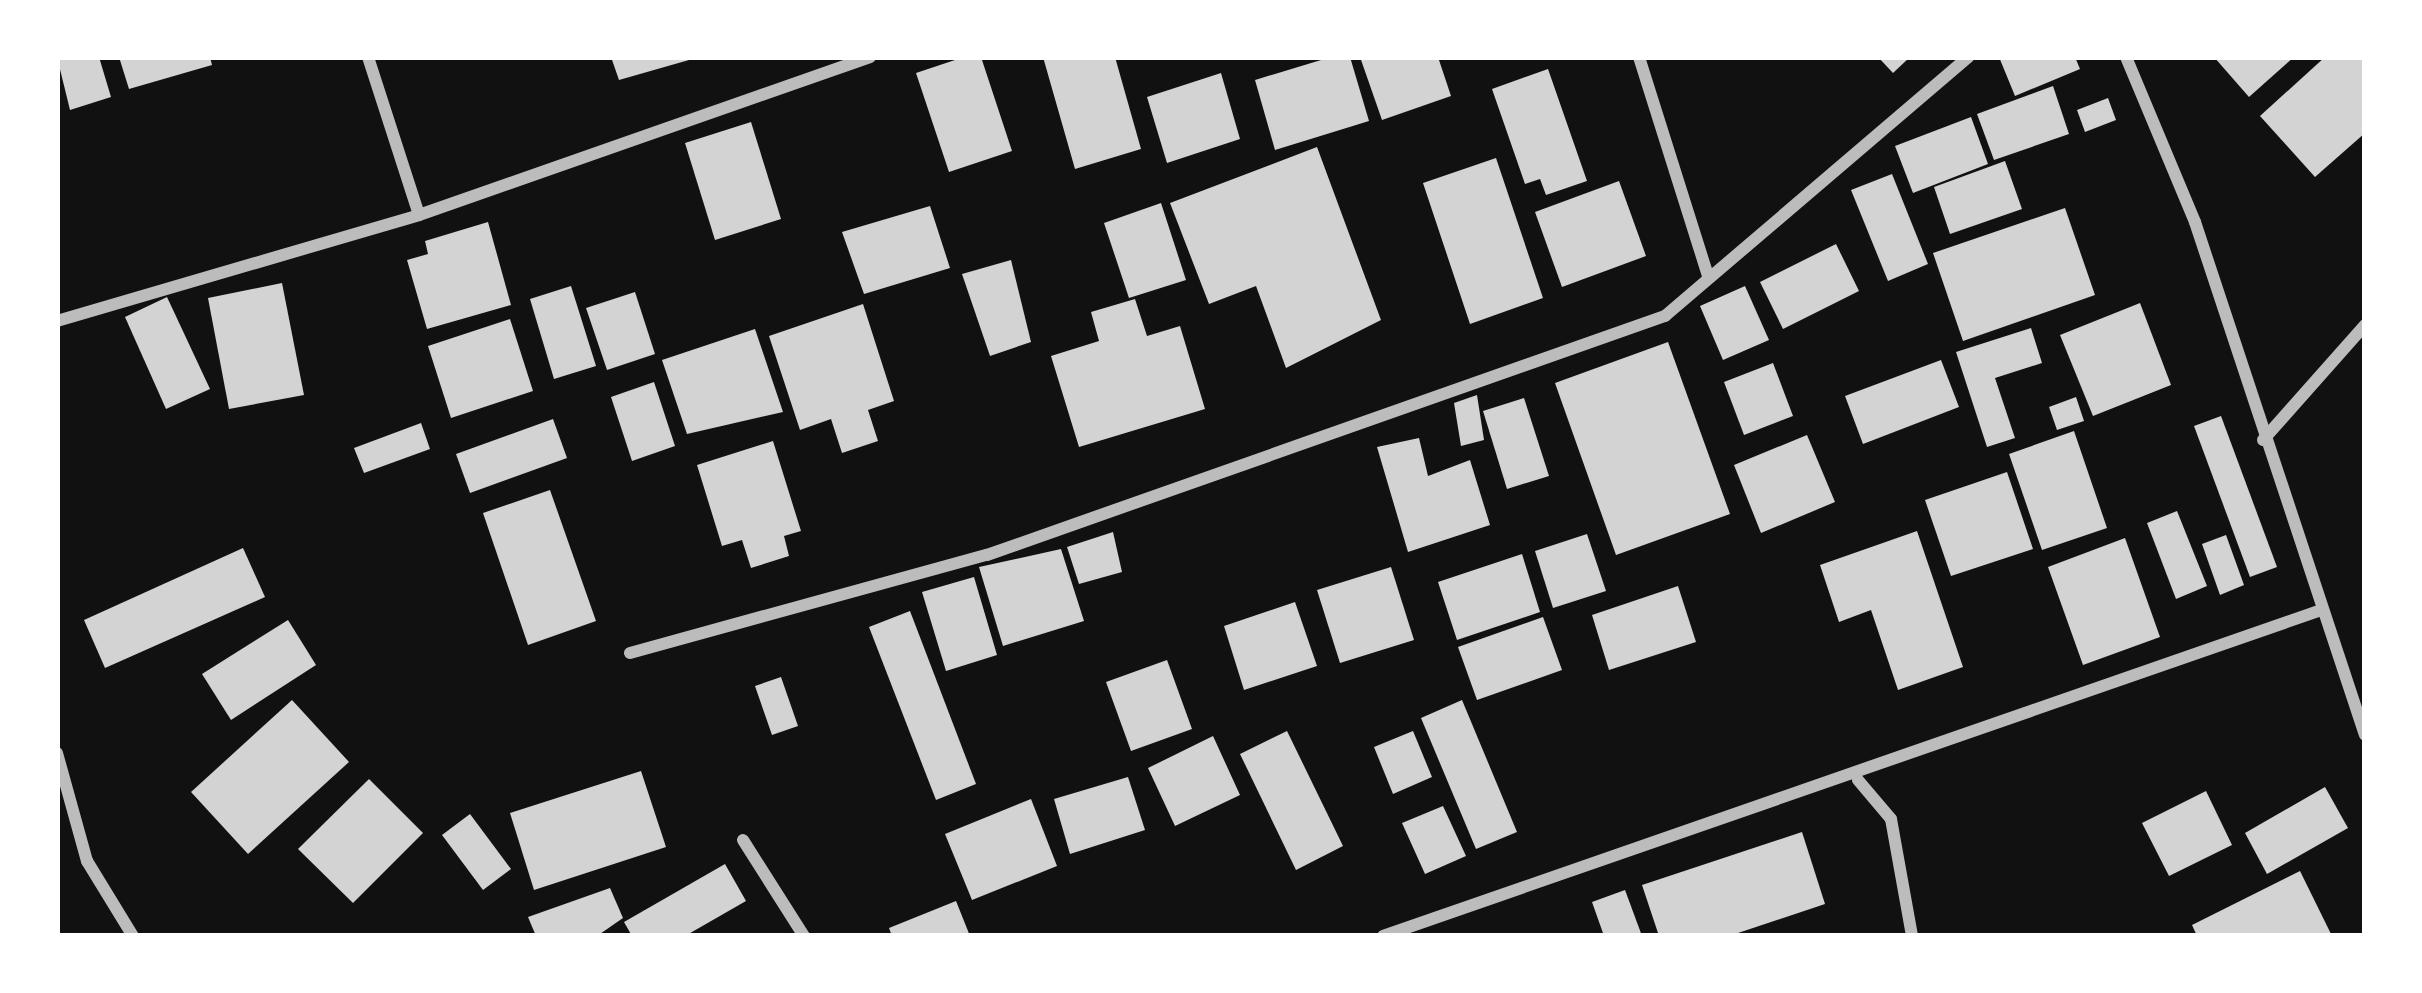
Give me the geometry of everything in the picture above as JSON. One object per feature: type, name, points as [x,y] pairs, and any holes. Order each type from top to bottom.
[{"type":"street","points":[[368,57],[419,215]]},
{"type":"street","points":[[57,321],[419,215],[870,57]]},
{"type":"street","points":[[1640,57],[1708,276]]},
{"type":"street","points":[[629,653],[987,555],[1605,341],[1665,316],[1968,57]]},
{"type":"street","points":[[2126,57],[2195,222],[2365,735]]},
{"type":"street","points":[[2264,440],[2365,326]]},
{"type":"street","points":[[1383,936],[1858,779],[2321,610]]},
{"type":"street","points":[[57,753],[87,861],[133,936]]},
{"type":"street","points":[[1858,779],[1891,819],[1912,936]]},
{"type":"street","points":[[743,840],[804,936]]},
{"type":"building","points":[[57,57],[99,57],[111,97],[70,110]]},
{"type":"building","points":[[119,57],[210,57],[212,65],[129,89]]},
{"type":"building","points":[[611,57],[696,57],[696,58],[619,80]]},
{"type":"building","points":[[964,57],[981,57],[1012,151],[949,172],[916,73]]},
{"type":"building","points":[[1043,57],[1115,57],[1141,149],[1075,169]]},
{"type":"building","points":[[1331,57],[1350,57],[1369,121],[1275,150],[1255,80]]},
{"type":"building","points":[[1360,57],[1438,57],[1451,96],[1382,120]]},
{"type":"building","points":[[1878,57],[1910,57],[1893,73]]},
{"type":"building","points":[[1999,57],[2075,57],[2080,69],[2015,96]]},
{"type":"building","points":[[2214,57],[2294,57],[2249,97]]},
{"type":"building","points":[[2325,57],[2365,57],[2365,133],[2315,177],[2260,116]]},
{"type":"building","points":[[1548,69],[1587,181],[1546,195],[1540,179],[1525,184],[1492,89]]},
{"type":"building","points":[[1221,73],[1240,139],[1167,163],[1147,97]]},
{"type":"building","points":[[2053,86],[2069,134],[1994,160],[1977,114]]},
{"type":"building","points":[[2108,98],[2116,120],[2085,132],[2077,110]]},
{"type":"building","points":[[1971,117],[1988,164],[1913,193],[1895,146]]},
{"type":"building","points":[[751,122],[781,219],[715,240],[685,143]]},
{"type":"building","points":[[1317,147],[1381,320],[1286,368],[1256,286],[1209,304],[1170,203]]},
{"type":"building","points":[[1496,158],[1543,298],[1470,324],[1423,183]]},
{"type":"building","points":[[2005,161],[2022,209],[1950,234],[1934,187]]},
{"type":"building","points":[[1892,174],[1928,264],[1888,281],[1851,190]]},
{"type":"building","points":[[1619,181],[1646,256],[1562,287],[1535,212]]},
{"type":"building","points":[[1161,203],[1186,280],[1129,298],[1104,223]]},
{"type":"building","points":[[930,206],[950,268],[864,294],[842,232]]},
{"type":"building","points":[[2065,208],[2095,295],[1963,341],[1933,253]]},
{"type":"building","points":[[488,222],[511,305],[427,329],[407,260],[428,254],[425,241]]},
{"type":"building","points":[[1836,244],[1859,291],[1783,329],[1760,282]]},
{"type":"building","points":[[1011,260],[1031,342],[990,356],[962,274]]},
{"type":"building","points":[[282,283],[304,395],[229,409],[208,298]]},
{"type":"building","points":[[571,286],[596,366],[554,379],[530,299]]},
{"type":"building","points":[[1745,286],[1769,340],[1723,360],[1700,306]]},
{"type":"building","points":[[635,292],[655,354],[607,370],[586,308]]},
{"type":"building","points":[[167,297],[210,389],[166,409],[125,317]]},
{"type":"building","points":[[1135,299],[1147,336],[1180,326],[1205,409],[1079,447],[1051,356],[1099,341],[1091,312]]},
{"type":"building","points":[[2140,303],[2171,385],[2093,416],[2060,335]]},
{"type":"building","points":[[863,304],[894,401],[868,410],[878,441],[842,453],[831,419],[800,430],[769,336]]},
{"type":"building","points":[[510,319],[533,391],[451,418],[428,346]]},
{"type":"building","points":[[2031,328],[2042,363],[1995,378],[2015,438],[1987,447],[1956,352]]},
{"type":"building","points":[[755,329],[783,412],[687,434],[662,360]]},
{"type":"building","points":[[1668,342],[1730,514],[1616,555],[1555,383]]},
{"type":"building","points":[[1941,360],[1959,407],[1863,444],[1845,396]]},
{"type":"building","points":[[1773,363],[1793,416],[1744,435],[1724,382]]},
{"type":"building","points":[[654,382],[675,446],[632,461],[611,397]]},
{"type":"building","points":[[1477,395],[1484,440],[1461,446],[1454,403]]},
{"type":"building","points":[[2076,397],[2084,421],[2057,430],[2049,407]]},
{"type":"building","points":[[1524,398],[1549,476],[1507,489],[1483,411]]},
{"type":"building","points":[[2221,416],[2277,567],[2250,577],[2194,426]]},
{"type":"building","points":[[553,419],[567,458],[470,493],[456,454]]},
{"type":"building","points":[[421,423],[430,449],[364,473],[354,448]]},
{"type":"building","points":[[2074,431],[2107,528],[2042,550],[2009,454]]},
{"type":"building","points":[[1807,435],[1835,502],[1761,533],[1734,465]]},
{"type":"building","points":[[1419,438],[1428,476],[1470,460],[1490,525],[1408,552],[1377,447]]},
{"type":"building","points":[[773,441],[801,531],[784,536],[789,556],[751,568],[742,540],[722,546],[697,465]]},
{"type":"building","points":[[2007,472],[2033,549],[1951,576],[1925,500]]},
{"type":"building","points":[[550,490],[596,621],[528,645],[483,513]]},
{"type":"building","points":[[2177,511],[2207,586],[2176,599],[2147,523]]},
{"type":"building","points":[[1917,531],[1963,667],[1898,690],[1871,610],[1839,622],[1820,565]]},
{"type":"building","points":[[1113,532],[1122,572],[1079,584],[1067,547]]},
{"type":"building","points":[[1587,534],[1606,591],[1553,608],[1535,551]]},
{"type":"building","points":[[2226,535],[2244,585],[2220,595],[2202,544]]},
{"type":"building","points":[[2125,538],[2160,637],[2083,665],[2048,567]]},
{"type":"building","points":[[243,548],[265,597],[105,668],[84,620]]},
{"type":"building","points":[[1061,549],[1084,621],[1003,646],[979,567]]},
{"type":"building","points":[[1522,554],[1540,612],[1457,640],[1438,582]]},
{"type":"building","points":[[1391,567],[1414,640],[1340,663],[1317,590]]},
{"type":"building","points":[[974,577],[997,655],[946,671],[922,592]]},
{"type":"building","points":[[1678,586],[1696,642],[1609,670],[1592,615]]},
{"type":"building","points":[[1295,602],[1317,666],[1244,690],[1224,626]]},
{"type":"building","points":[[910,611],[976,784],[936,800],[869,627]]},
{"type":"building","points":[[1543,617],[1562,670],[1477,700],[1458,647]]},
{"type":"building","points":[[288,620],[316,665],[231,720],[202,674]]},
{"type":"building","points":[[1167,660],[1192,729],[1131,751],[1106,682]]},
{"type":"building","points":[[781,677],[798,726],[772,735],[755,686]]},
{"type":"building","points":[[292,700],[349,762],[248,854],[191,792]]},
{"type":"building","points":[[1462,700],[1517,832],[1476,849],[1421,718]]},
{"type":"building","points":[[1287,731],[1343,846],[1296,870],[1240,754]]},
{"type":"building","points":[[1413,731],[1432,777],[1393,794],[1374,747]]},
{"type":"building","points":[[1213,736],[1240,795],[1175,826],[1148,768]]},
{"type":"building","points":[[641,771],[666,847],[534,890],[510,813]]},
{"type":"building","points":[[1128,777],[1145,830],[1070,854],[1054,799]]},
{"type":"building","points":[[369,779],[423,833],[353,903],[298,849]]},
{"type":"building","points":[[2325,787],[2348,828],[2267,874],[2245,833]]},
{"type":"building","points":[[2206,791],[2232,845],[2169,876],[2142,823]]},
{"type":"building","points":[[1031,799],[1057,866],[972,900],[945,834]]},
{"type":"building","points":[[1443,806],[1466,856],[1425,874],[1402,823]]},
{"type":"building","points":[[470,814],[511,869],[483,890],[442,835]]},
{"type":"building","points":[[1802,832],[1825,904],[1729,936],[1659,936],[1642,885]]},
{"type":"building","points":[[725,864],[746,901],[685,936],[632,936],[624,922]]},
{"type":"building","points":[[2300,871],[2332,936],[2197,936],[2192,925]]},
{"type":"building","points":[[610,888],[623,918],[597,936],[536,936],[528,917]]},
{"type":"building","points":[[1625,890],[1642,936],[1604,936],[1592,902]]},
{"type":"building","points":[[956,901],[970,936],[892,936],[889,928]]}]
